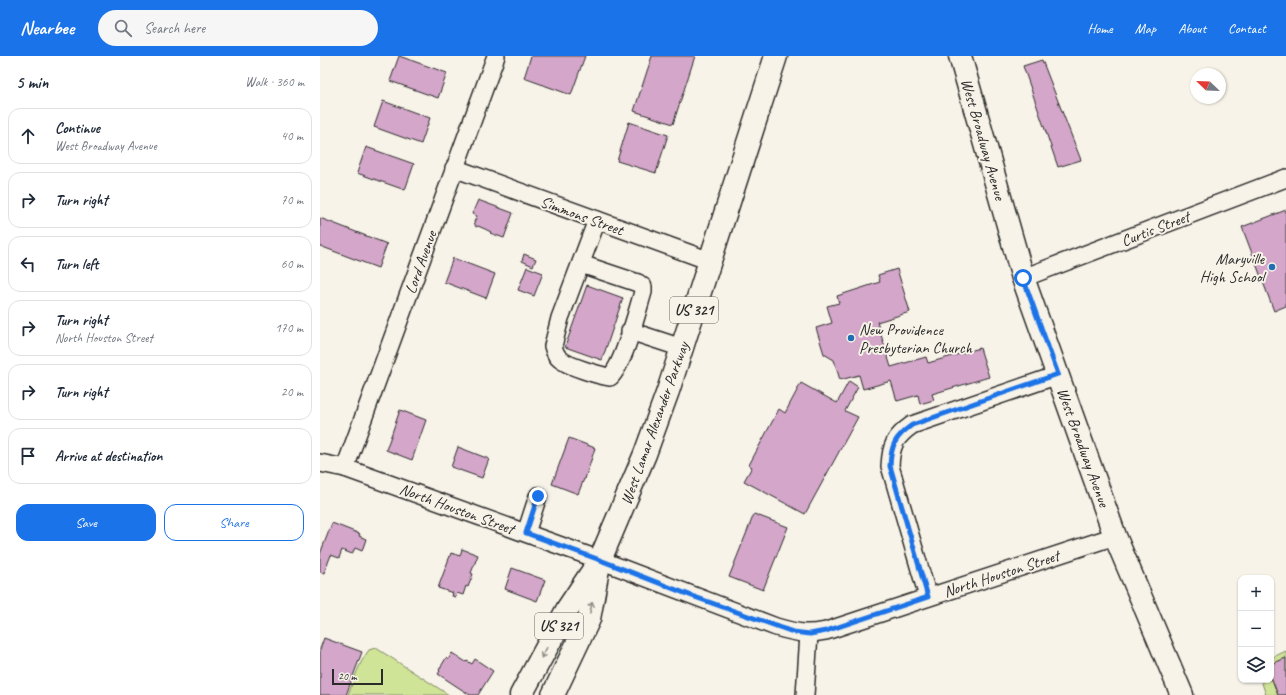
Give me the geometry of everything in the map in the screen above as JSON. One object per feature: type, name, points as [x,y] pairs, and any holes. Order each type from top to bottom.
[{"type":"main road","name":"West Lamar Alexander Parkway","points":[[521,695],[568,608],[600,560],[645,454],[682,348],[776,56]]},
{"type":"main road","name":"West Broadway Avenue","points":[[960,56],[1023,278],[1115,536],[1182,695]]},
{"type":"main road","name":"West Lamar Alexander Parkway","points":[[553,695],[589,618],[600,560]]},
{"type":"street","name":"Lord Avenue","points":[[345,468],[496,56]]},
{"type":"street","name":"Simmons Street","points":[[454,168],[710,261]]},
{"type":"street","name":"Curtis Street","points":[[1023,278],[1286,178]]},
{"type":"street","points":[[581,264],[643,287],[643,292],[621,358],[610,376],[595,374],[565,363],[560,359],[553,346],[556,332],[597,220]]},
{"type":"street","points":[[630,331],[682,348]]},
{"type":"street","points":[[928,597],[890,466],[890,452],[894,441],[901,432],[912,425],[1058,374]]},
{"type":"street","name":"North Houston Street","points":[[320,463],[345,468],[526,533],[776,627],[793,632],[810,634],[826,631],[1115,536]]},
{"type":"street","points":[[526,533],[538,496]]},
{"type":"street","points":[[805,695],[810,634]]},
{"type":"green space","points":[[376,648],[449,695],[348,695],[362,660],[369,650]]},
{"type":"green space","points":[[1286,651],[1286,695],[1266,695],[1262,683],[1274,683],[1274,657]]},
{"type":"building","points":[[399,56],[447,73],[438,98],[390,81]]},
{"type":"building","points":[[531,56],[585,56],[571,95],[524,78]]},
{"type":"building","points":[[652,56],[695,56],[673,124],[634,111]]},
{"type":"building","points":[[1042,60],[1081,160],[1058,167],[1023,66]]},
{"type":"building","points":[[383,101],[430,118],[421,144],[374,127]]},
{"type":"building","points":[[629,122],[668,135],[656,173],[617,161]]},
{"type":"building","points":[[366,147],[414,164],[405,190],[357,173]]},
{"type":"building","points":[[478,200],[513,213],[504,238],[490,233],[491,232],[478,226],[476,227],[474,222],[477,216],[472,214]]},
{"type":"building","name":"Maryville High School","points":[[1286,210],[1286,306],[1274,311],[1242,227]]},
{"type":"building","points":[[320,218],[387,244],[378,268],[320,246]]},
{"type":"building","points":[[524,254],[536,259],[533,266],[522,261]]},
{"type":"building","points":[[453,258],[495,274],[486,298],[444,282]]},
{"type":"building","points":[[527,267],[543,273],[534,296],[518,290]]},
{"type":"building","name":"New Providence Presbyterian Church","points":[[897,269],[910,312],[877,322],[891,367],[926,357],[928,363],[980,348],[989,377],[932,394],[934,400],[920,404],[918,395],[897,401],[891,381],[863,389],[859,375],[840,380],[834,360],[824,354],[816,328],[832,323],[827,306],[839,303],[837,296],[880,282],[878,275]]},
{"type":"building","points":[[587,285],[623,298],[602,360],[565,347]]},
{"type":"building","points":[[849,381],[858,387],[845,411],[858,417],[805,514],[744,481],[752,467],[749,465],[779,409],[785,413],[801,383],[837,403]]},
{"type":"building","points":[[400,410],[426,420],[412,460],[386,450]]},
{"type":"building","points":[[569,438],[595,448],[585,479],[578,494],[552,484]]},
{"type":"building","points":[[458,447],[489,459],[482,478],[451,467]]},
{"type":"building","points":[[754,514],[788,527],[763,590],[729,577]]},
{"type":"building","points":[[332,523],[360,534],[359,536],[366,539],[362,551],[355,548],[352,554],[342,550],[339,558],[331,555],[324,573],[320,572],[320,554]]},
{"type":"building","points":[[462,549],[478,555],[471,573],[473,574],[468,587],[466,586],[463,595],[457,593],[456,597],[452,596],[453,593],[438,588],[451,553],[460,556]]},
{"type":"building","points":[[512,568],[545,580],[537,601],[505,589]]},
{"type":"building","points":[[324,638],[362,652],[346,695],[320,695],[320,649]]},
{"type":"building","points":[[452,653],[472,664],[475,659],[493,671],[478,695],[470,695],[438,674],[446,658],[448,660]]},
{"type":"building","points":[[1286,658],[1286,695],[1278,695],[1273,683],[1274,663]]},
{"type":"place","name":"Maryville High School","points":[[1272,267]]},
{"type":"place","name":"New Providence Presbyterian Church","points":[[851,338]]},
{"type":"route","points":[[538,496],[526,533],[692,596],[793,632],[810,634],[826,631],[928,597],[890,466],[890,452],[894,441],[901,432],[912,425],[1058,374],[1023,278]]}]
